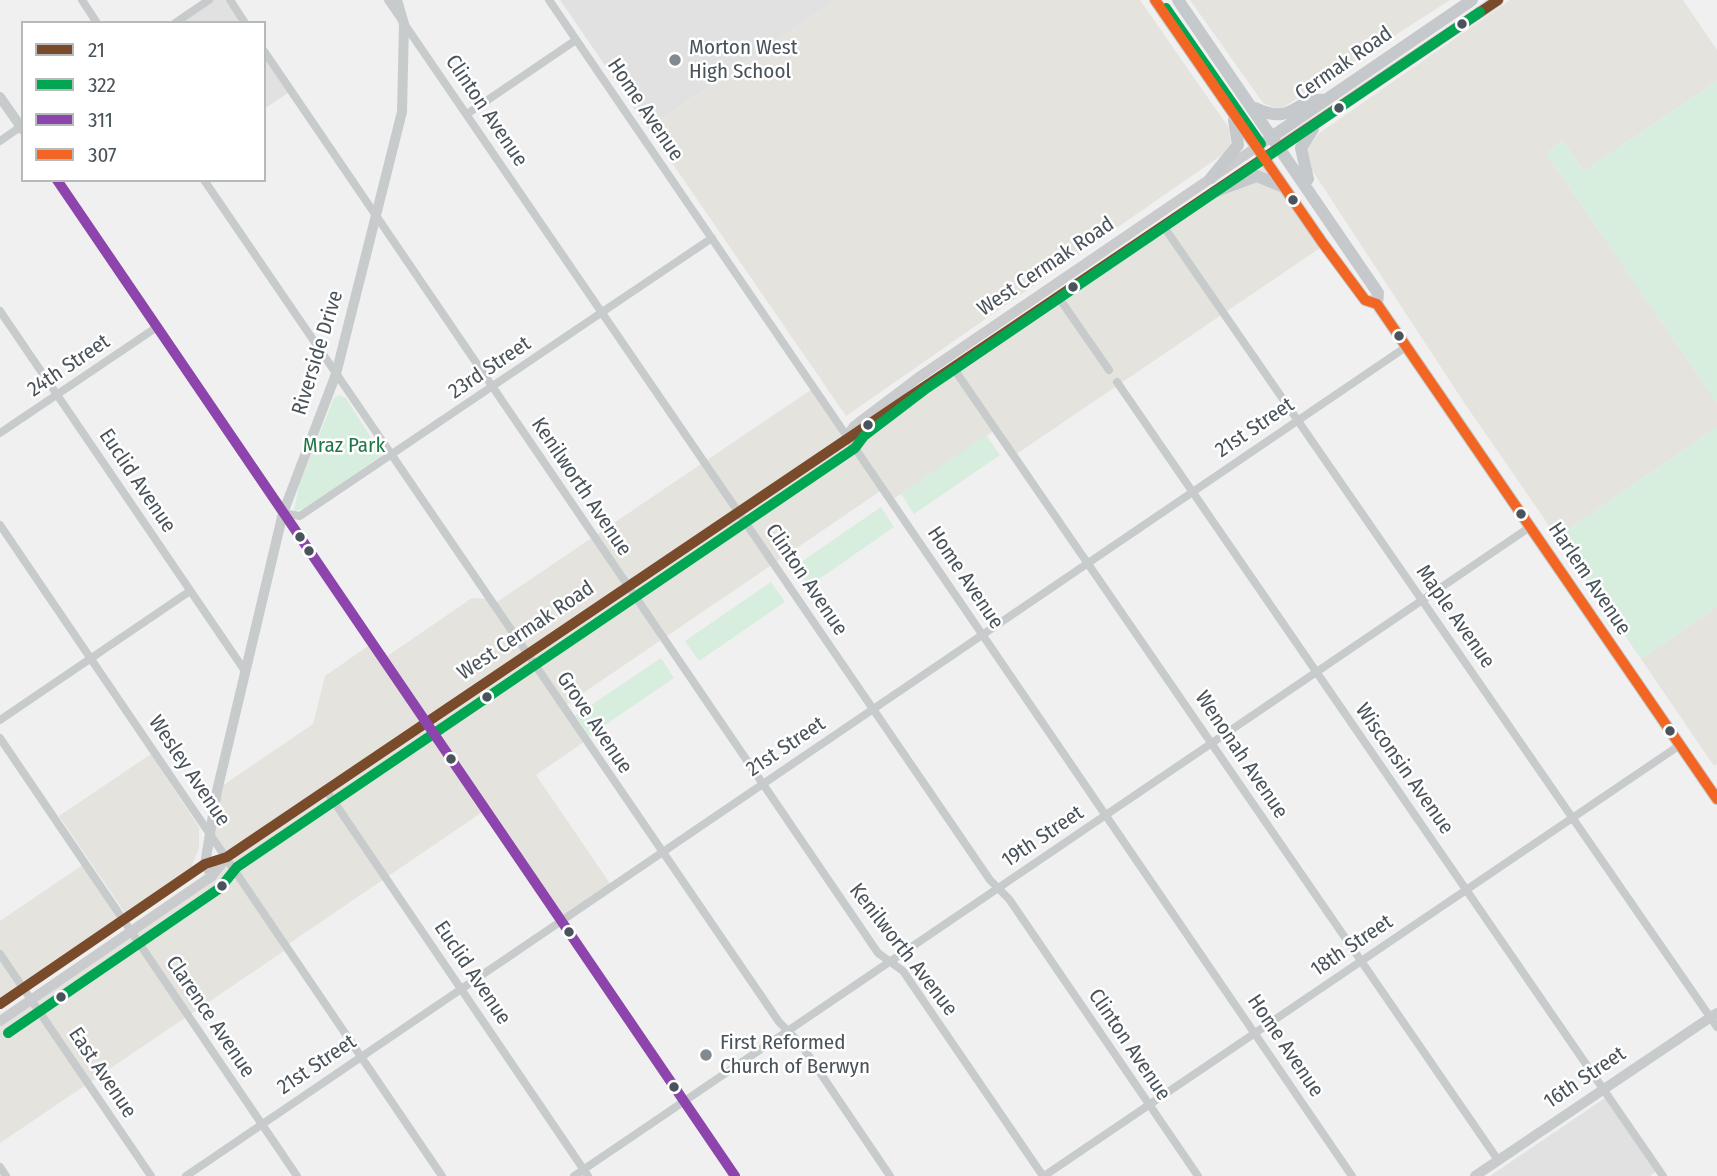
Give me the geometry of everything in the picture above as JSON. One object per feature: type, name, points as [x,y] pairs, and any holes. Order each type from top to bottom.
[{"type":"main road","points":[[1155,0],[1259,153],[1365,300],[1377,304],[1378,293],[1277,141],[1178,0]]},
{"type":"main road","name":"Cermak Road","points":[[1277,141],[1326,100],[1472,0]]},
{"type":"main road","name":"Cermak Road","points":[[1277,141],[1322,119],[1498,0]]},
{"type":"main road","points":[[1252,107],[1274,116],[1286,114],[1312,99],[1326,100]]},
{"type":"main road","points":[[1211,178],[1238,145],[1232,113]]},
{"type":"main road","points":[[1314,196],[1305,173],[1301,148],[1303,140],[1322,119]]},
{"type":"main road","name":"West Cermak Road","points":[[0,1003],[205,864],[227,857],[426,723],[847,436],[854,426],[919,377],[1211,178],[1277,141]]},
{"type":"main road","name":"West Cermak Road","points":[[847,436],[860,433],[1164,227],[1214,192],[1259,153]]},
{"type":"main road","points":[[1214,192],[1257,176],[1284,188]]},
{"type":"main road","name":"Harlem Avenue","points":[[1377,304],[1717,799]]},
{"type":"main road","name":"West Cermak Road","points":[[0,1021],[212,876],[227,857]]},
{"type":"street","points":[[82,0],[96,21]]},
{"type":"street","points":[[178,21],[209,0]]},
{"type":"street","points":[[230,0],[244,21]]},
{"type":"street","name":"Clinton Avenue","points":[[388,0],[873,709],[998,888],[1009,899],[1198,1176]]},
{"type":"street","name":"Riverside Drive","points":[[205,864],[209,832],[245,671],[284,513],[336,374],[402,112],[404,24],[397,0]]},
{"type":"street","name":"Home Avenue","points":[[549,0],[1352,1176]]},
{"type":"street","points":[[467,114],[576,40]]},
{"type":"street","name":"Kenilworth Avenue","points":[[266,54],[878,953],[903,971],[1044,1176]]},
{"type":"street","points":[[0,97],[21,127]]},
{"type":"street","points":[[0,141],[21,129]]},
{"type":"street","points":[[58,182],[734,1176]]},
{"type":"street","name":"Grove Avenue","points":[[205,182],[661,853],[788,1031],[800,1043],[890,1176]]},
{"type":"street","name":"Maple Avenue","points":[[1164,227],[1573,818],[1714,1016],[1717,1027]]},
{"type":"street","name":"23rd Street","points":[[284,513],[300,516],[712,238]]},
{"type":"street","points":[[1059,298],[1109,370]]},
{"type":"street","name":"Euclid Avenue","points":[[0,311],[245,671]]},
{"type":"street","name":"24th Street","points":[[0,433],[157,327]]},
{"type":"street","name":"21st Street","points":[[186,1176],[1406,347]]},
{"type":"street","name":"Wenonah Avenue","points":[[954,369],[1498,1160]]},
{"type":"street","name":"Wisconsin Avenue","points":[[1117,382],[1663,1176]]},
{"type":"street","name":"Wesley Avenue","points":[[0,525],[442,1176]]},
{"type":"street","name":"19th Street","points":[[575,1176],[586,1173],[684,1102],[1530,527]]},
{"type":"street","points":[[0,720],[190,591]]},
{"type":"street","name":"Clarence Avenue","points":[[0,738],[298,1176]]},
{"type":"street","name":"18th Street","points":[[1044,1176],[1680,745]]},
{"type":"street","name":"Euclid Avenue","points":[[326,790],[586,1173]]},
{"type":"street","points":[[205,864],[212,876]]},
{"type":"street","name":"East Avenue","points":[[0,954],[151,1176]]},
{"type":"street","name":"16th Street","points":[[1475,1176],[1714,1016]]},
{"type":"street","points":[[0,1167],[6,1176]]},
{"type":"shaded area","points":[[211,0],[225,0],[240,21],[180,21]]},
{"type":"shaded area","name":"Morton West High School","points":[[560,0],[836,0],[648,128]]},
{"type":"shaded area","points":[[836,0],[1140,0],[1229,128],[1231,145],[1229,150],[846,416],[648,128]]},
{"type":"shaded area","points":[[1190,0],[1450,0],[1279,110],[1263,103]]},
{"type":"shaded area","points":[[1510,0],[1683,0],[1717,50],[1717,81],[1584,171],[1563,141],[1546,153],[1717,403],[1717,427],[1557,537],[1465,404],[1312,170],[1307,149],[1318,134]]},
{"type":"shaded area","points":[[266,61],[288,93],[266,108]]},
{"type":"shaded area","points":[[1263,162],[1323,246],[1015,455],[957,369]]},
{"type":"shaded area","points":[[954,371],[995,430],[892,500],[849,437]]},
{"type":"shaded area","points":[[812,389],[882,490],[561,708],[584,742],[536,775],[611,885],[561,919],[383,659],[472,598],[490,599],[494,604]]},
{"type":"shaded area","points":[[1717,607],[1717,764],[1714,766],[1641,659]]},
{"type":"shaded area","points":[[371,644],[424,723],[227,855],[211,832],[219,788],[313,724],[325,676]]},
{"type":"shaded area","points":[[426,725],[484,811],[287,945],[229,857]]},
{"type":"shaded area","points":[[151,754],[199,827],[199,848],[191,868],[125,913],[59,816]]},
{"type":"shaded area","points":[[227,860],[287,949],[0,1143],[0,1022]]},
{"type":"shaded area","points":[[84,864],[119,917],[0,998],[0,921]]},
{"type":"shaded area","points":[[1608,1096],[1658,1170],[1650,1176],[1490,1176]]},
{"type":"green space","points":[[1717,81],[1717,403],[1546,153],[1563,141],[1584,171]]},
{"type":"green space","name":"Mraz Park","points":[[339,395],[346,398],[382,455],[304,509],[294,511],[299,485],[334,398]]},
{"type":"green space","points":[[1717,427],[1717,607],[1641,659],[1557,537]]},
{"type":"green space","points":[[986,435],[1000,455],[914,514],[901,494]]},
{"type":"green space","points":[[881,507],[894,527],[809,586],[795,566]]},
{"type":"green space","points":[[771,582],[785,602],[699,661],[685,641]]},
{"type":"green space","points":[[661,658],[674,678],[589,736],[575,716]]},
{"type":"transit line","name":"307","points":[[1155,0],[1322,242],[1365,300],[1377,304],[1717,799]]},
{"type":"transit line","name":"21","points":[[0,1004],[205,864],[227,857],[1498,0]]},
{"type":"transit line","name":"322","points":[[1166,8],[1261,144]]},
{"type":"transit line","name":"322","points":[[8,1033],[220,888],[237,867],[855,448],[864,436],[927,388],[1480,12]]},
{"type":"transit line","name":"311","points":[[58,182],[735,1176]]},
{"type":"place","name":"Morton West High School","points":[[675,60]]},
{"type":"place","name":"First Reformed Church of Berwyn","points":[[706,1055]]}]
